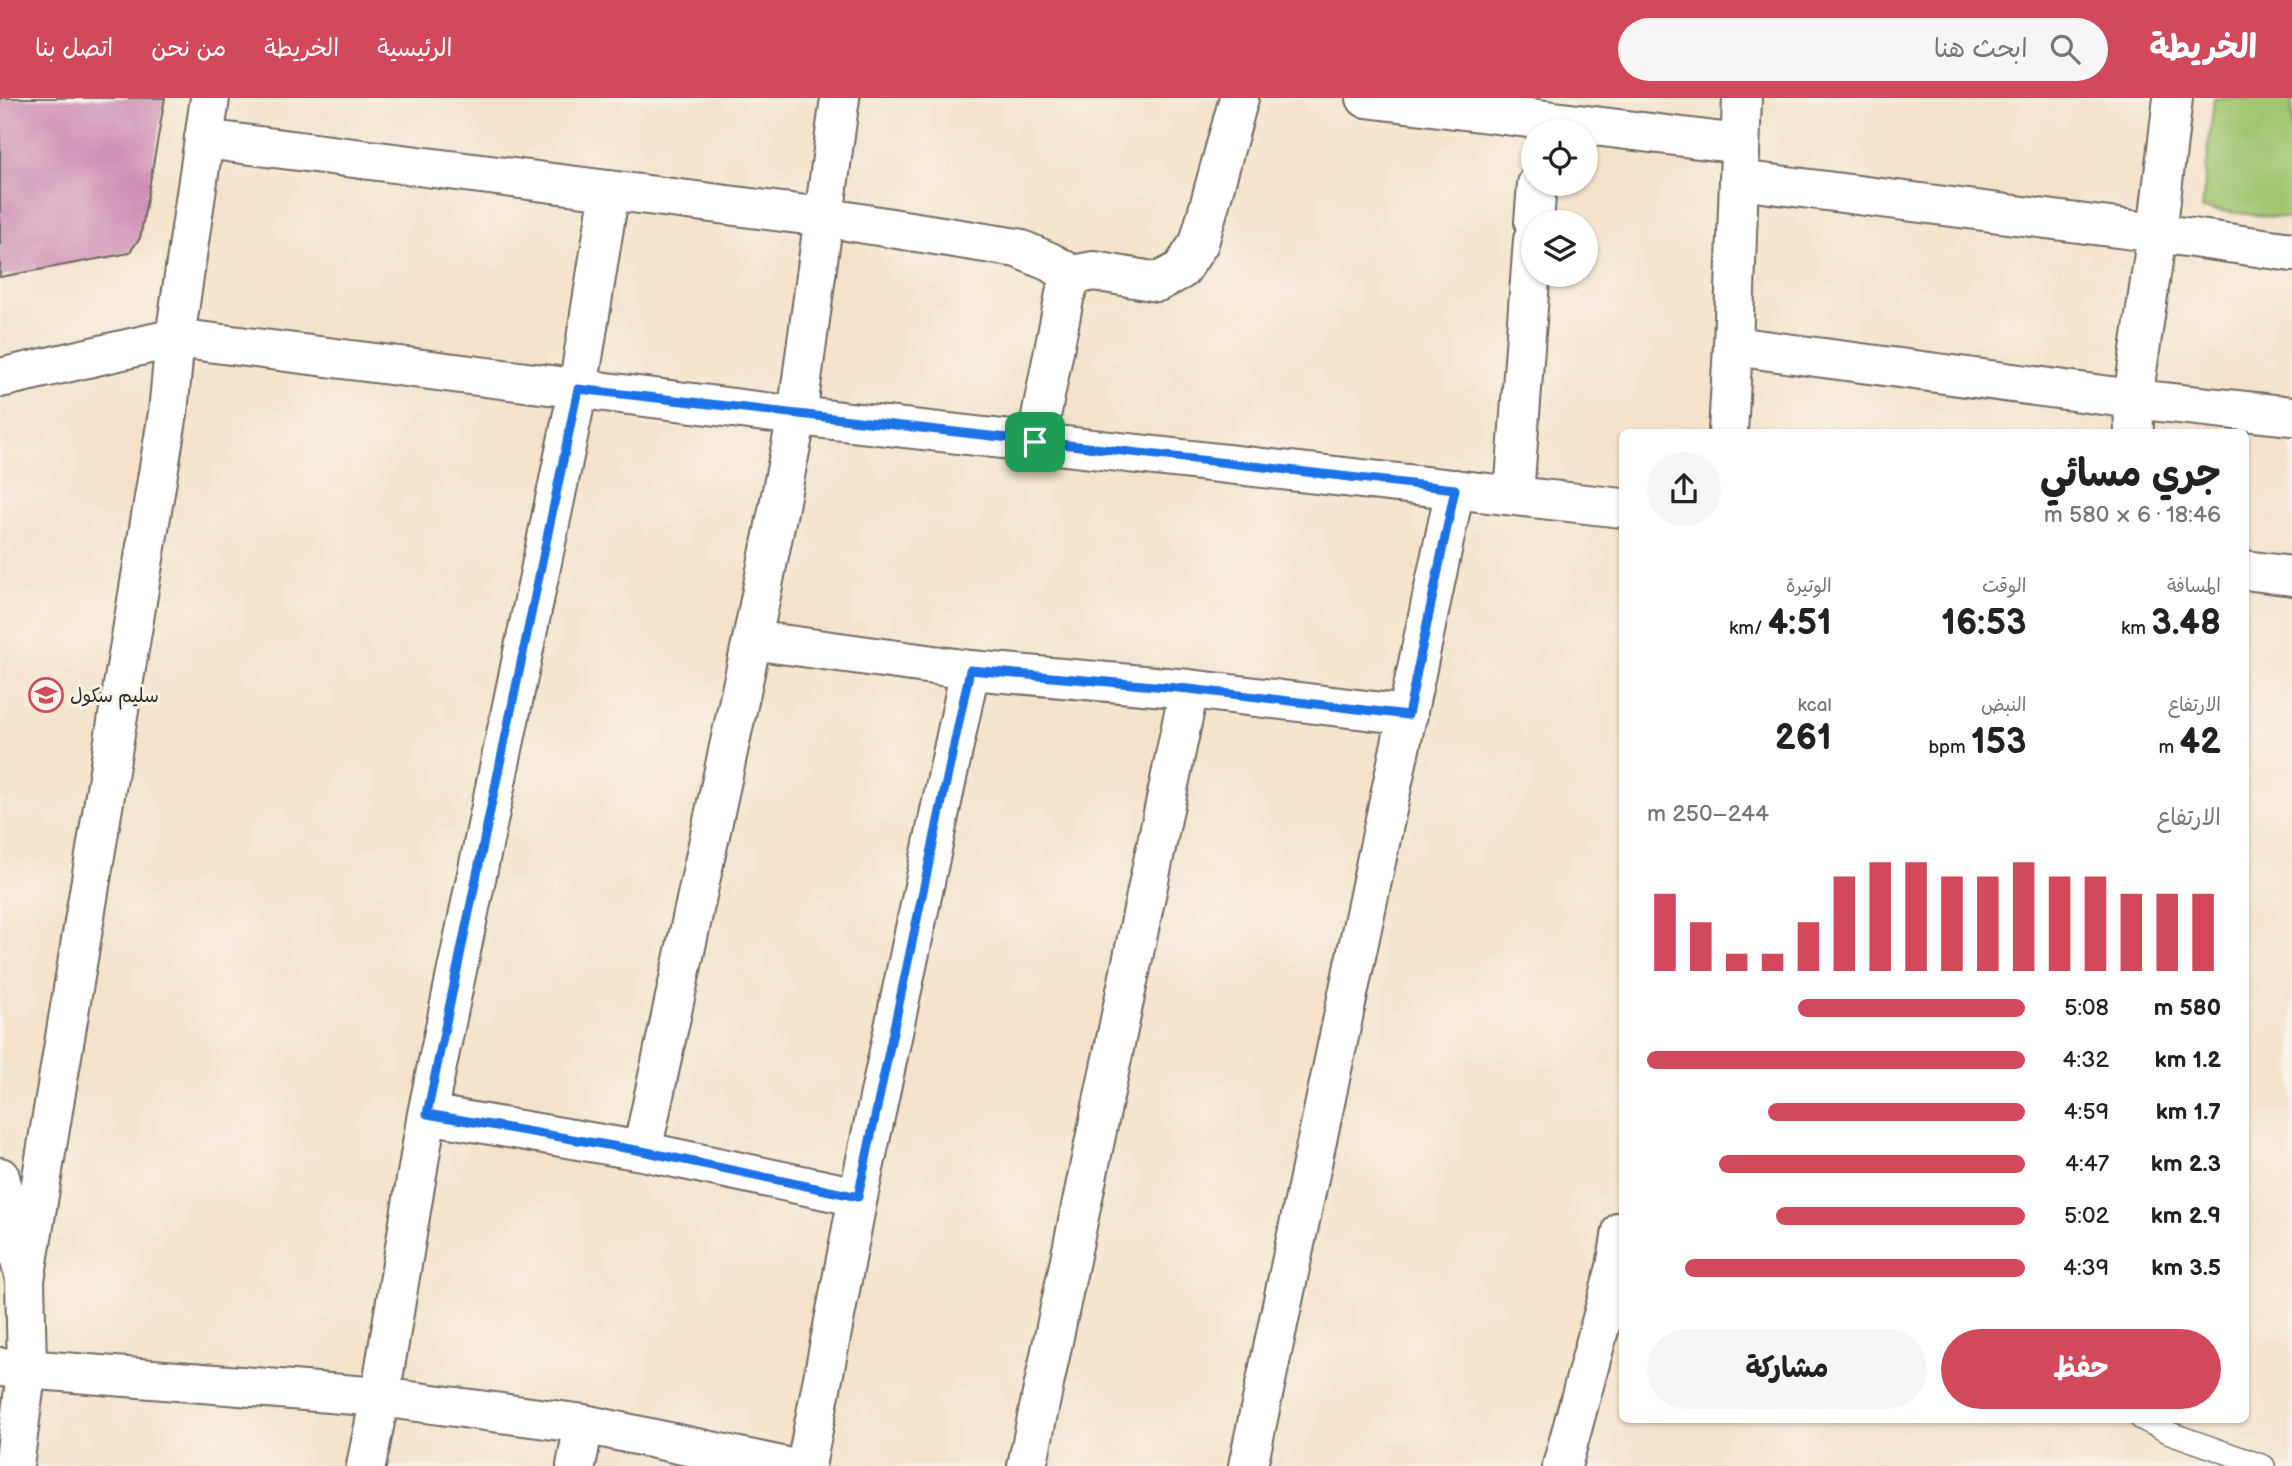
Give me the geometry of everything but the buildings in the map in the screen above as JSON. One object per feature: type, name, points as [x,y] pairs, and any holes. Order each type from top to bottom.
[{"type":"street","points":[[14,1466],[13,1367],[25,1280],[167,413],[175,338],[210,98]]},
{"type":"street","points":[[642,1151],[752,640],[797,416],[840,98]]},
{"type":"street","points":[[204,139],[822,217],[1017,248],[1073,275],[1094,271],[1158,282],[1181,270],[1199,243],[1239,98]]},
{"type":"street","points":[[1366,98],[1533,117],[1740,162],[2157,233],[2292,253]]},
{"type":"street","points":[[1728,429],[1742,98]]},
{"type":"street","points":[[2134,416],[2173,98]]},
{"type":"street","points":[[366,1466],[427,1114],[578,389],[610,191]]},
{"type":"street","points":[[1035,442],[1065,294],[1073,275]]},
{"type":"street","points":[[1514,495],[1529,287]]},
{"type":"street","points":[[0,378],[175,338],[797,416],[1619,508]]},
{"type":"street","points":[[1733,346],[2134,416],[2292,416]]},
{"type":"street","points":[[1248,1466],[1455,489]]},
{"type":"street","points":[[2249,571],[2292,576]]},
{"type":"street","points":[[752,640],[970,670],[1189,689],[1408,715]]},
{"type":"street","points":[[806,1466],[858,1197],[970,670]]},
{"type":"street","points":[[1027,1466],[1189,689]]},
{"type":"street","points":[[427,1114],[642,1151],[858,1197]]},
{"type":"street","points":[[0,1177],[25,1280]]},
{"type":"street","points":[[1562,1466],[1619,1260]]},
{"type":"street","points":[[13,1367],[380,1397],[584,1424],[782,1466]]},
{"type":"street","points":[[576,1466],[584,1424]]},
{"type":"lane","points":[[2149,1423],[2264,1466]]},
{"type":"green space","points":[[2214,98],[2292,98],[2292,219],[2202,209]]},
{"type":"place","name":"سليم سكول","points":[[46,695]]},
{"type":"route","points":[[578,389],[1035,442],[1455,489],[1408,715],[1189,689],[970,670],[858,1197],[642,1151],[427,1114],[578,389]]}]
